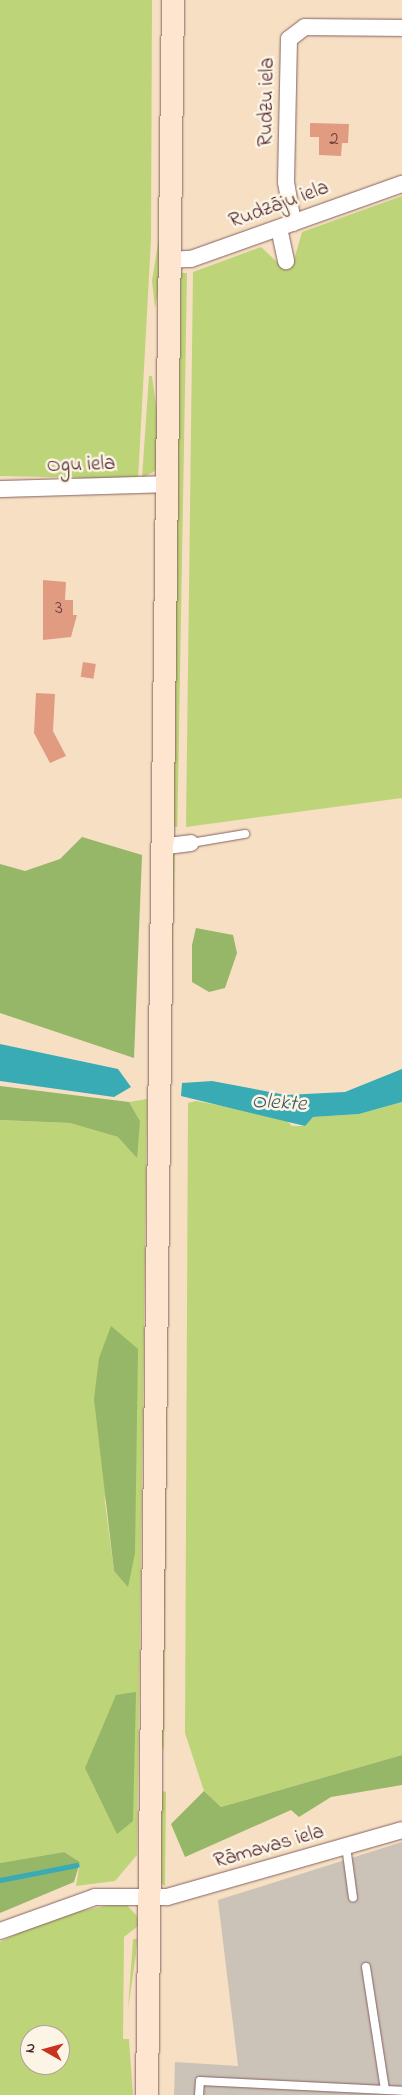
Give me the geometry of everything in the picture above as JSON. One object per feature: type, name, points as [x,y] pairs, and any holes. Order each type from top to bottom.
[{"type":"main road","points":[[147,2095],[159,846],[173,0]]},
{"type":"street","name":"Rudzu iela","points":[[286,225],[289,39],[304,27],[402,28]]},
{"type":"street","name":"Rudzāju iela","points":[[170,260],[191,259],[402,184]]},
{"type":"street","points":[[286,225],[286,261]]},
{"type":"street","name":"Ogu iela","points":[[0,489],[164,484]]},
{"type":"street","points":[[159,846],[191,843]]},
{"type":"street","name":"Rāmavas iela","points":[[0,1931],[95,1897],[148,1896],[208,1888],[402,1830]]},
{"type":"lane","points":[[191,843],[245,834]]},
{"type":"lane","points":[[346,1846],[353,1898]]},
{"type":"lane","points":[[366,1966],[385,2090]]},
{"type":"lane","points":[[199,2095],[200,2081],[402,2091]]},
{"type":"shaded area","points":[[402,1842],[402,2095],[174,2095],[175,2062],[238,2066],[218,1900]]},
{"type":"green space","points":[[0,0],[152,0],[151,239],[138,479],[0,476]]},
{"type":"green space","points":[[402,196],[402,798],[186,827],[193,272],[261,247],[277,262],[294,260],[302,232]]},
{"type":"green space","points":[[160,231],[162,272],[155,308],[152,281]]},
{"type":"green space","points":[[175,273],[187,273],[177,827],[165,827]]},
{"type":"green space","points":[[149,376],[152,376],[159,428],[157,470],[142,478]]},
{"type":"green space","points":[[82,837],[142,855],[134,1058],[0,1013],[0,864],[25,871],[60,859]]},
{"type":"green space","points":[[175,850],[169,1110],[164,1750],[161,1744],[171,856]]},
{"type":"green space","points":[[196,928],[233,935],[237,953],[225,988],[209,992],[192,982],[192,945]]},
{"type":"green space","points":[[0,1086],[129,1102],[140,1121],[137,1158],[118,1137],[70,1123],[0,1120]]},
{"type":"green space","points":[[147,1099],[137,1855],[115,1881],[76,1886],[80,1862],[64,1852],[0,1863],[0,1120],[70,1123],[118,1137],[140,1121],[129,1102]],"holes":[[[104,1495],[128,1586],[114,1571]]]},
{"type":"green space","points":[[196,1101],[267,1114],[285,1119],[292,1126],[304,1126],[313,1117],[359,1114],[402,1102],[402,1755],[221,1807],[204,1791],[185,1733],[188,1103]]},
{"type":"green space","points":[[111,1326],[138,1349],[135,1553],[128,1587],[114,1571],[94,1399],[99,1358]]},
{"type":"green space","points":[[136,1692],[133,1821],[117,1834],[85,1768],[116,1695]]},
{"type":"green space","points":[[402,1755],[402,1785],[331,1797],[299,1817],[291,1810],[185,1857],[171,1824],[204,1791],[221,1807]]},
{"type":"green space","points":[[162,1791],[166,1792],[165,1886],[161,1883],[157,1836]]},
{"type":"green space","points":[[64,1852],[80,1862],[74,1882],[0,1913],[0,1863]]},
{"type":"green space","points":[[124,1902],[137,1916],[138,1926],[124,1937],[123,2039],[129,2039],[133,2095],[0,2095],[0,1942],[52,1917]]},
{"type":"green space","points":[[133,1939],[137,1939],[136,1954],[128,2009]]},
{"type":"water","points":[[0,1044],[118,1069],[131,1087],[114,1097],[0,1081]]},
{"type":"water","name":"Olekte","points":[[402,1069],[402,1102],[359,1114],[313,1117],[305,1126],[181,1096],[182,1083],[212,1081],[286,1095],[345,1092]]},
{"type":"building","points":[[310,123],[349,124],[348,143],[342,143],[341,156],[319,155],[319,137],[310,137]]},
{"type":"building","points":[[43,580],[66,582],[65,600],[73,600],[73,615],[77,615],[71,637],[43,640]]},
{"type":"building","points":[[83,662],[96,664],[93,679],[81,677]]},
{"type":"building","points":[[36,693],[55,694],[53,731],[66,756],[50,763],[34,733]]},
{"type":"waterway","points":[[0,1880],[77,1865]]}]
